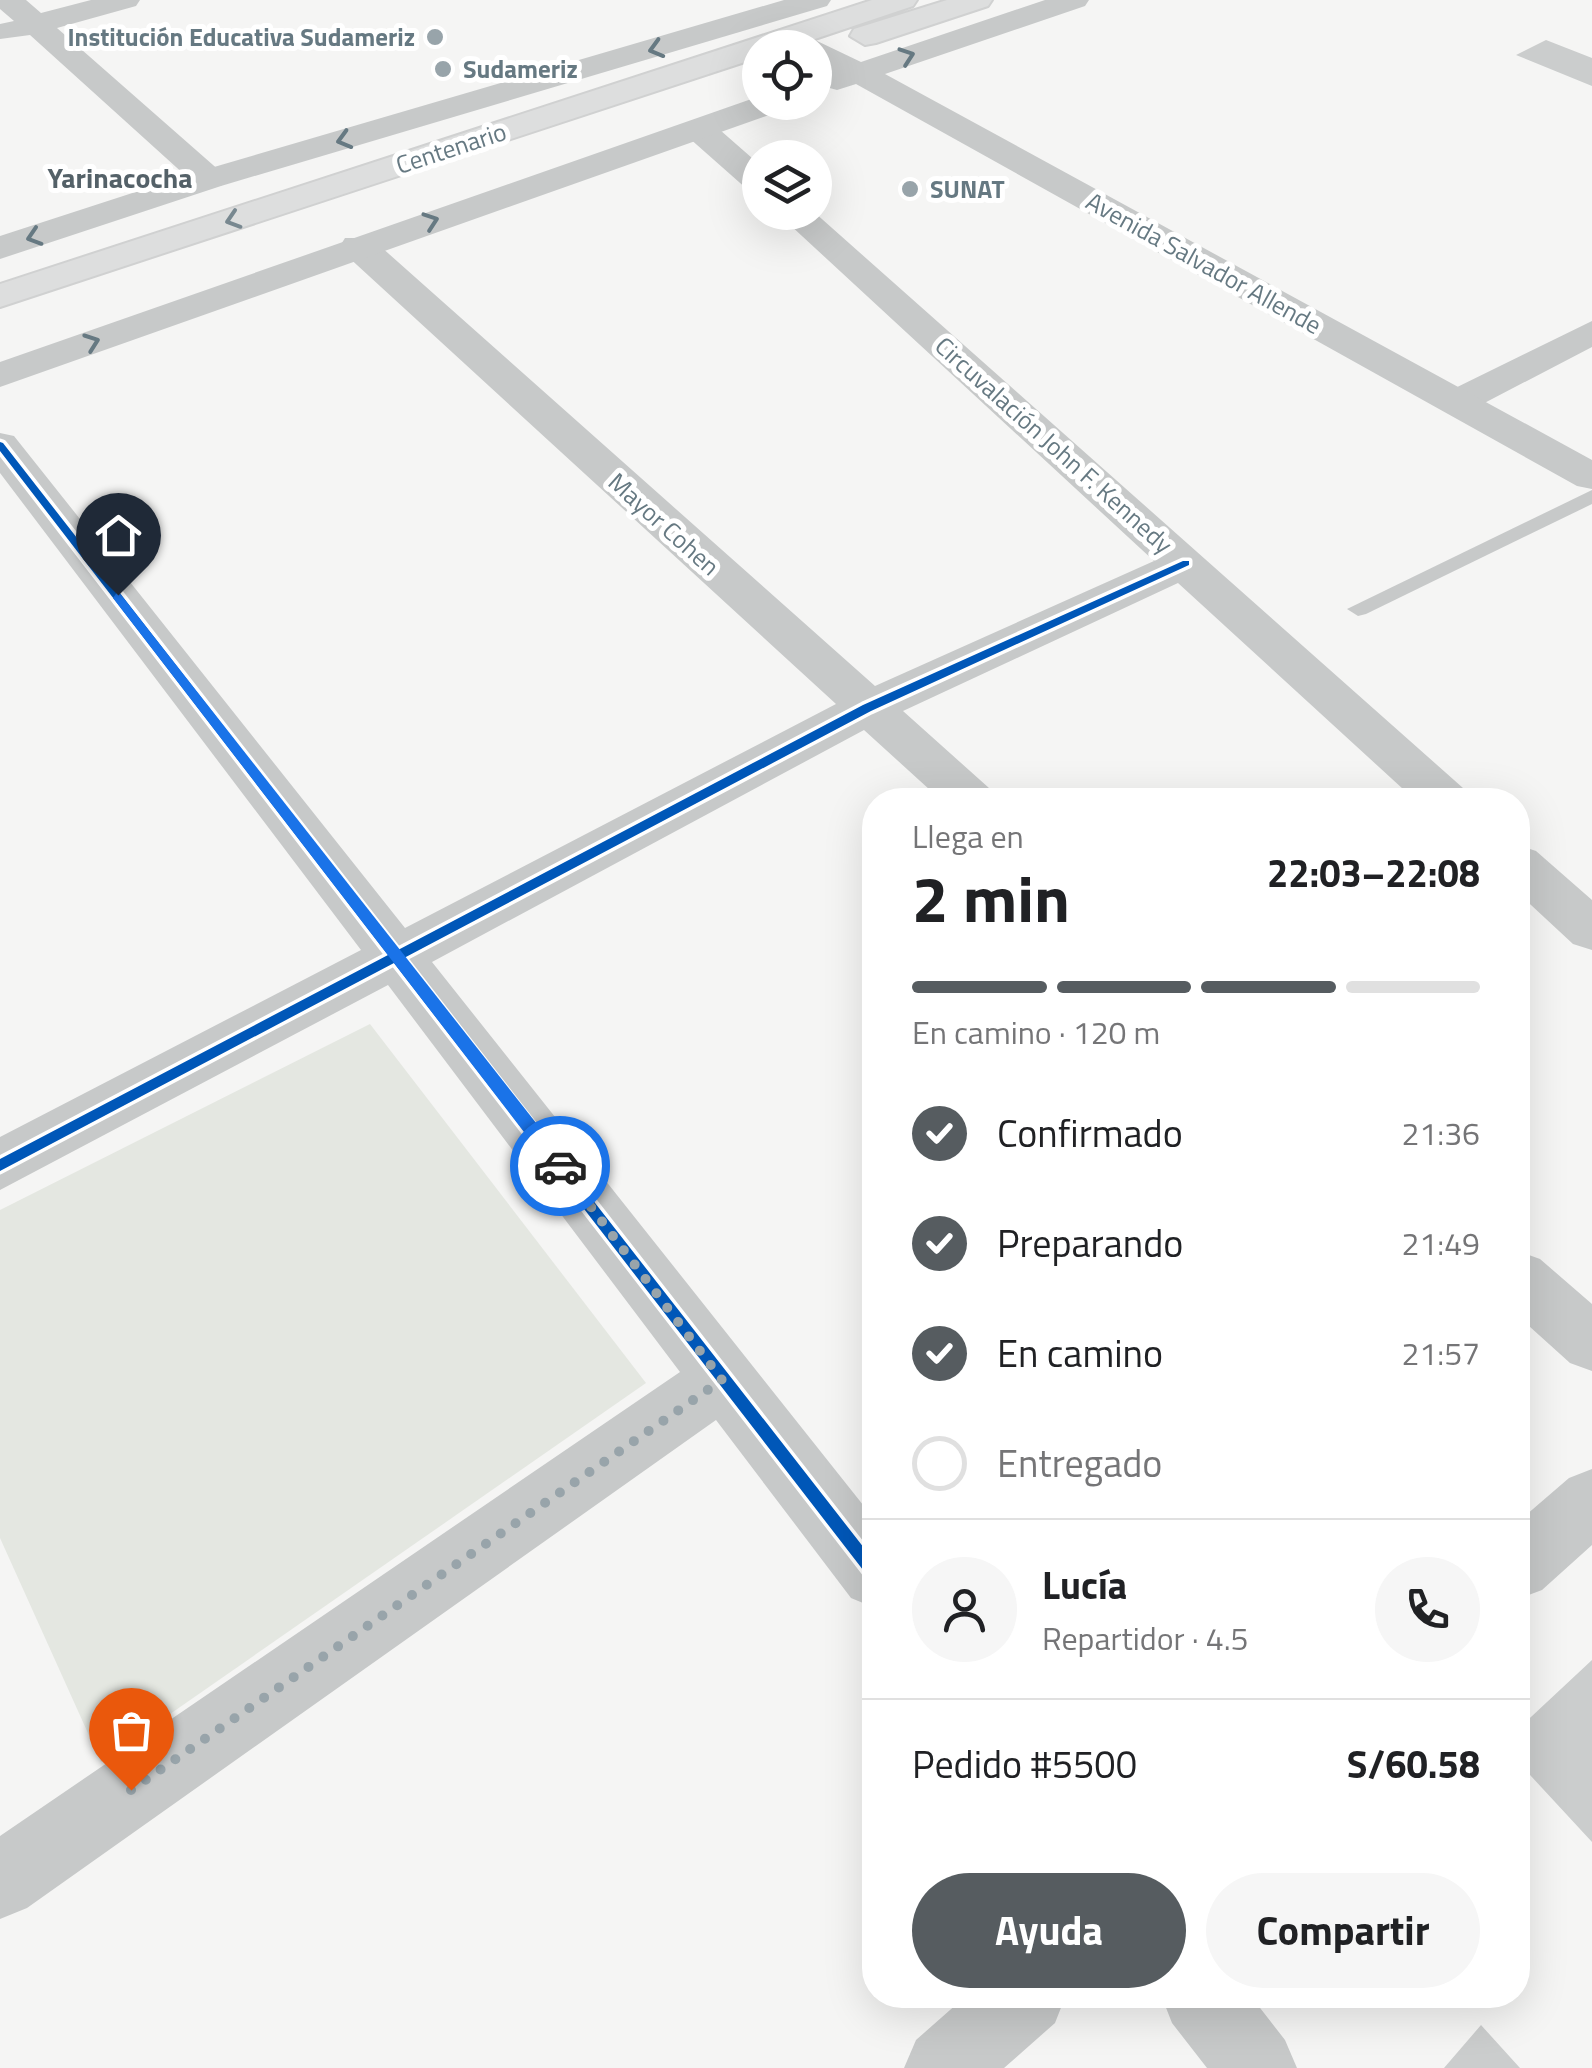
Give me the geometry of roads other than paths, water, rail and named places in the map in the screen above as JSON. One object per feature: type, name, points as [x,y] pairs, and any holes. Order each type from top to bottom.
[{"type":"highway","name":"Centenario","points":[[799,30],[902,0]]},
{"type":"highway","name":"Centenario","points":[[815,30],[976,0]]},
{"type":"highway","name":"Centenario","points":[[0,296],[742,48]]},
{"type":"highway","name":"Centenario","points":[[148,283],[742,50]]},
{"type":"street","points":[[8,0],[209,179]]},
{"type":"street","points":[[0,34],[125,0]]},
{"type":"street","points":[[781,30],[816,0]]},
{"type":"street","points":[[832,82],[1074,0]]},
{"type":"street","points":[[0,248],[209,179],[742,46]]},
{"type":"street","name":"Avenida Salvador Allende","points":[[832,62],[858,73],[1592,477]]},
{"type":"street","points":[[0,375],[358,246],[742,114]]},
{"type":"street","points":[[700,130],[742,167]]},
{"type":"street","name":"Circuvalación John F. Kennedy","points":[[813,230],[1433,788]]},
{"type":"street","name":"Mayor Cohen","points":[[358,246],[958,788]]},
{"type":"street","points":[[1457,402],[1592,332]]},
{"type":"street","points":[[0,445],[400,956],[862,1558]]},
{"type":"street","points":[[0,1165],[867,708],[1186,563]]},
{"type":"street","points":[[1530,875],[1592,930]]},
{"type":"street","points":[[1530,1289],[1592,1343]]},
{"type":"street","points":[[0,1881],[722,1380]]},
{"type":"street","points":[[1530,1555],[1592,1501]]},
{"type":"street","points":[[944,2068],[1012,2008]]},
{"type":"street","points":[[1210,2008],[1256,2068]]},
{"type":"lane","points":[[1358,609],[1592,496]]},
{"type":"place","name":"Institución Educativa Sudameriz","points":[[435,37]]},
{"type":"place","name":"Sudameriz","points":[[443,69]]},
{"type":"place","name":"SUNAT","points":[[910,189]]},
{"type":"district","name":"Yarinacocha","points":[[120,177]]}]
